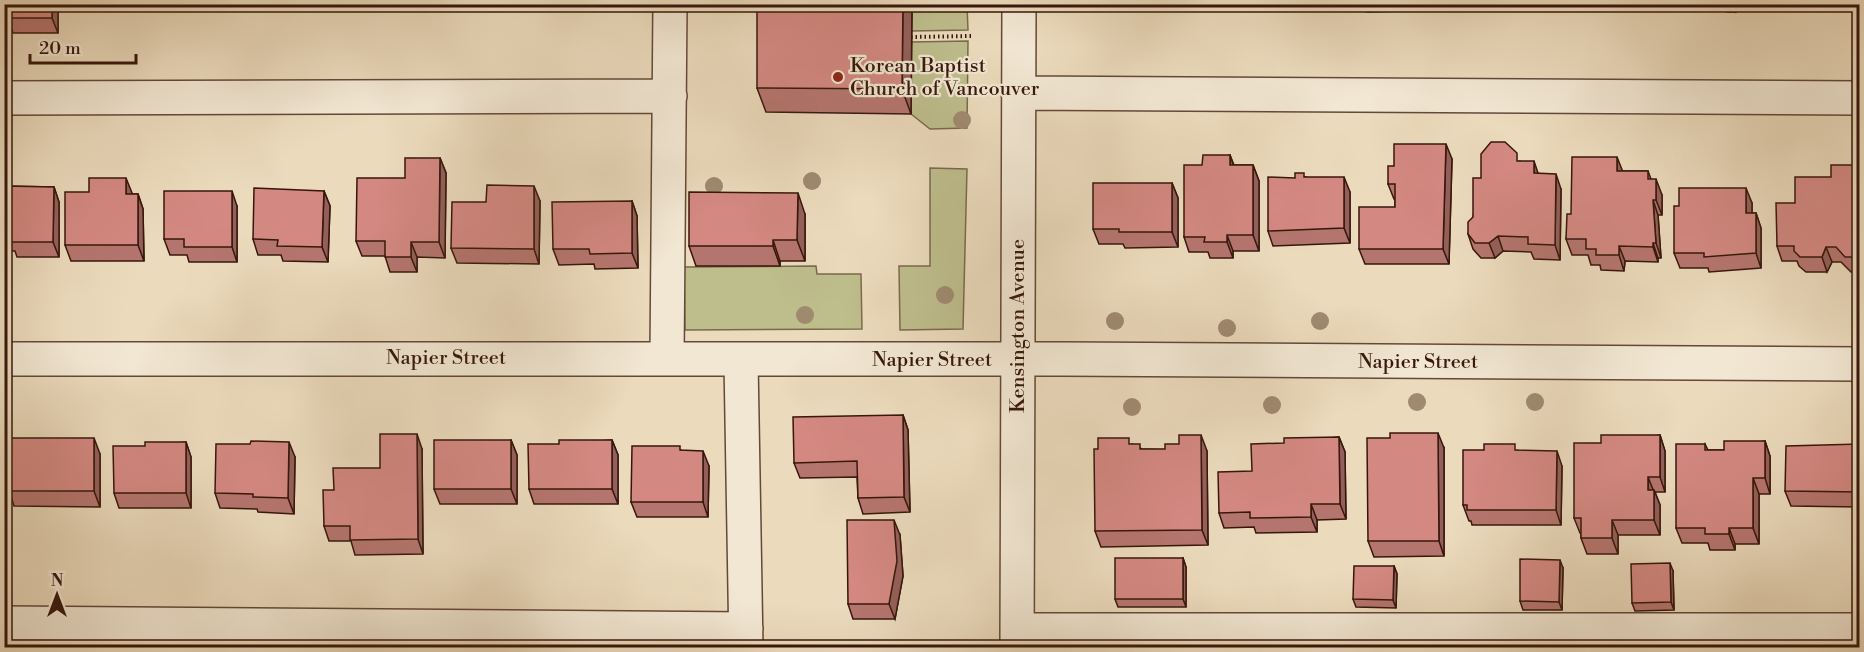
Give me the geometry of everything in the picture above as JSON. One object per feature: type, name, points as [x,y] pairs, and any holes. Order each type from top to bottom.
[{"type":"street","points":[[667,358],[670,4]]},
{"type":"street","name":"Kensington Avenue","points":[[1017,639],[1019,4]]},
{"type":"street","points":[[1018,93],[1860,98]]},
{"type":"street","points":[[4,98],[670,96]]},
{"type":"street","name":"Napier Street","points":[[4,358],[667,358],[741,361],[1860,364]]},
{"type":"street","points":[[4,623],[746,638],[741,361]]},
{"type":"street","points":[[1017,639],[1860,630]]},
{"type":"path","points":[[911,37],[972,36]]},
{"type":"shaded area","points":[[912,5],[967,5],[968,30],[911,31]]},
{"type":"shaded area","points":[[968,41],[967,128],[930,129],[911,114],[911,42]]},
{"type":"shaded area","points":[[930,168],[967,169],[963,329],[900,330],[899,266],[930,266]]},
{"type":"shaded area","points":[[816,266],[817,274],[861,274],[862,329],[685,330],[684,267]]},
{"type":"building","points":[[8,4],[52,4],[52,18],[8,18]]},
{"type":"building","name":"Korean Baptist Church of Vancouver","points":[[757,4],[903,4],[902,89],[757,88]]},
{"type":"building","points":[[1491,142],[1505,142],[1517,153],[1517,161],[1534,161],[1534,173],[1556,174],[1555,245],[1528,244],[1528,237],[1498,236],[1489,243],[1475,243],[1468,234],[1468,222],[1473,217],[1473,178],[1481,178],[1481,154]]},
{"type":"building","points":[[1394,144],[1446,144],[1443,249],[1359,249],[1359,207],[1395,207],[1395,184],[1388,184],[1388,166],[1394,166]]},
{"type":"building","points":[[1203,155],[1230,155],[1230,165],[1253,165],[1253,235],[1227,235],[1227,242],[1204,242],[1205,237],[1184,237],[1184,165],[1202,165]]},
{"type":"building","points":[[1572,157],[1617,157],[1617,171],[1648,171],[1648,179],[1656,179],[1656,200],[1653,200],[1656,243],[1653,243],[1653,247],[1619,246],[1619,255],[1596,255],[1596,249],[1586,249],[1586,239],[1566,239],[1567,214],[1571,214]]},
{"type":"building","points":[[405,158],[440,158],[439,242],[411,242],[411,257],[385,257],[385,241],[356,241],[357,178],[405,178]]},
{"type":"building","points":[[1831,165],[1860,165],[1860,255],[1845,257],[1836,247],[1826,247],[1822,257],[1800,257],[1794,251],[1794,246],[1777,246],[1776,203],[1795,203],[1795,177],[1831,177]]},
{"type":"building","points":[[1295,173],[1304,173],[1304,177],[1344,177],[1344,228],[1268,231],[1268,177],[1295,178]]},
{"type":"building","points":[[89,178],[126,178],[126,194],[138,194],[138,245],[65,245],[65,192],[89,192]]},
{"type":"building","points":[[1093,183],[1172,183],[1172,232],[1119,232],[1119,229],[1093,229]]},
{"type":"building","points":[[487,185],[534,186],[534,249],[451,248],[452,202],[486,202]]},
{"type":"building","points":[[4,186],[54,187],[53,242],[11,242],[11,236],[4,236]]},
{"type":"building","points":[[254,188],[324,191],[322,247],[277,246],[278,240],[253,239]]},
{"type":"building","points":[[1679,188],[1746,188],[1746,213],[1756,213],[1756,253],[1704,257],[1704,253],[1674,253],[1674,206],[1679,206]]},
{"type":"building","points":[[164,191],[232,191],[232,247],[184,247],[184,239],[164,239]]},
{"type":"building","points":[[689,192],[798,193],[797,240],[773,240],[773,246],[689,246]]},
{"type":"building","points":[[632,201],[632,253],[590,254],[589,249],[553,249],[552,202]]},
{"type":"building","points":[[903,415],[904,497],[858,498],[857,461],[794,463],[793,417]]},
{"type":"building","points":[[1390,433],[1438,433],[1439,541],[1368,541],[1367,438],[1390,438]]},
{"type":"building","points":[[380,434],[417,434],[418,539],[350,540],[350,526],[324,526],[323,490],[334,490],[333,468],[380,468]]},
{"type":"building","points":[[1179,435],[1201,435],[1202,530],[1095,531],[1094,449],[1098,449],[1098,438],[1129,438],[1129,444],[1140,444],[1140,449],[1165,449],[1165,444],[1179,444]]},
{"type":"building","points":[[1601,435],[1660,435],[1660,477],[1648,477],[1648,490],[1654,490],[1654,520],[1612,520],[1612,538],[1581,538],[1581,518],[1574,518],[1574,443],[1601,443]]},
{"type":"building","points":[[1339,437],[1340,504],[1311,504],[1311,517],[1250,518],[1250,512],[1219,513],[1218,472],[1252,471],[1251,444],[1284,443],[1284,438]]},
{"type":"building","points":[[9,438],[94,438],[94,491],[9,491]]},
{"type":"building","points":[[434,440],[511,440],[511,489],[434,489]]},
{"type":"building","points":[[559,440],[612,440],[612,489],[529,489],[528,444],[559,444]]},
{"type":"building","points":[[251,441],[289,442],[288,498],[215,493],[216,444],[250,444]]},
{"type":"building","points":[[1724,441],[1765,441],[1765,478],[1753,478],[1753,528],[1729,528],[1729,534],[1705,534],[1705,528],[1676,528],[1676,444],[1705,444],[1705,450],[1724,450]]},
{"type":"building","points":[[145,442],[186,442],[186,493],[114,493],[113,446],[145,446]]},
{"type":"building","points":[[1484,444],[1515,444],[1515,450],[1557,451],[1556,510],[1467,510],[1467,505],[1463,505],[1463,450],[1484,450]]},
{"type":"building","points":[[1860,444],[1860,492],[1785,491],[1786,446]]},
{"type":"building","points":[[632,446],[680,446],[680,450],[703,451],[703,502],[631,502]]},
{"type":"building","points":[[847,520],[894,520],[897,561],[889,604],[848,604]]},
{"type":"building","points":[[1115,558],[1183,558],[1183,599],[1115,599]]},
{"type":"building","points":[[1520,559],[1560,560],[1559,602],[1520,601]]},
{"type":"building","points":[[1670,563],[1671,602],[1632,603],[1631,564]]},
{"type":"building","points":[[1354,566],[1394,566],[1393,600],[1353,599]]},
{"type":"place","name":"Korean Baptist Church of Vancouver","points":[[838,77]]}]
